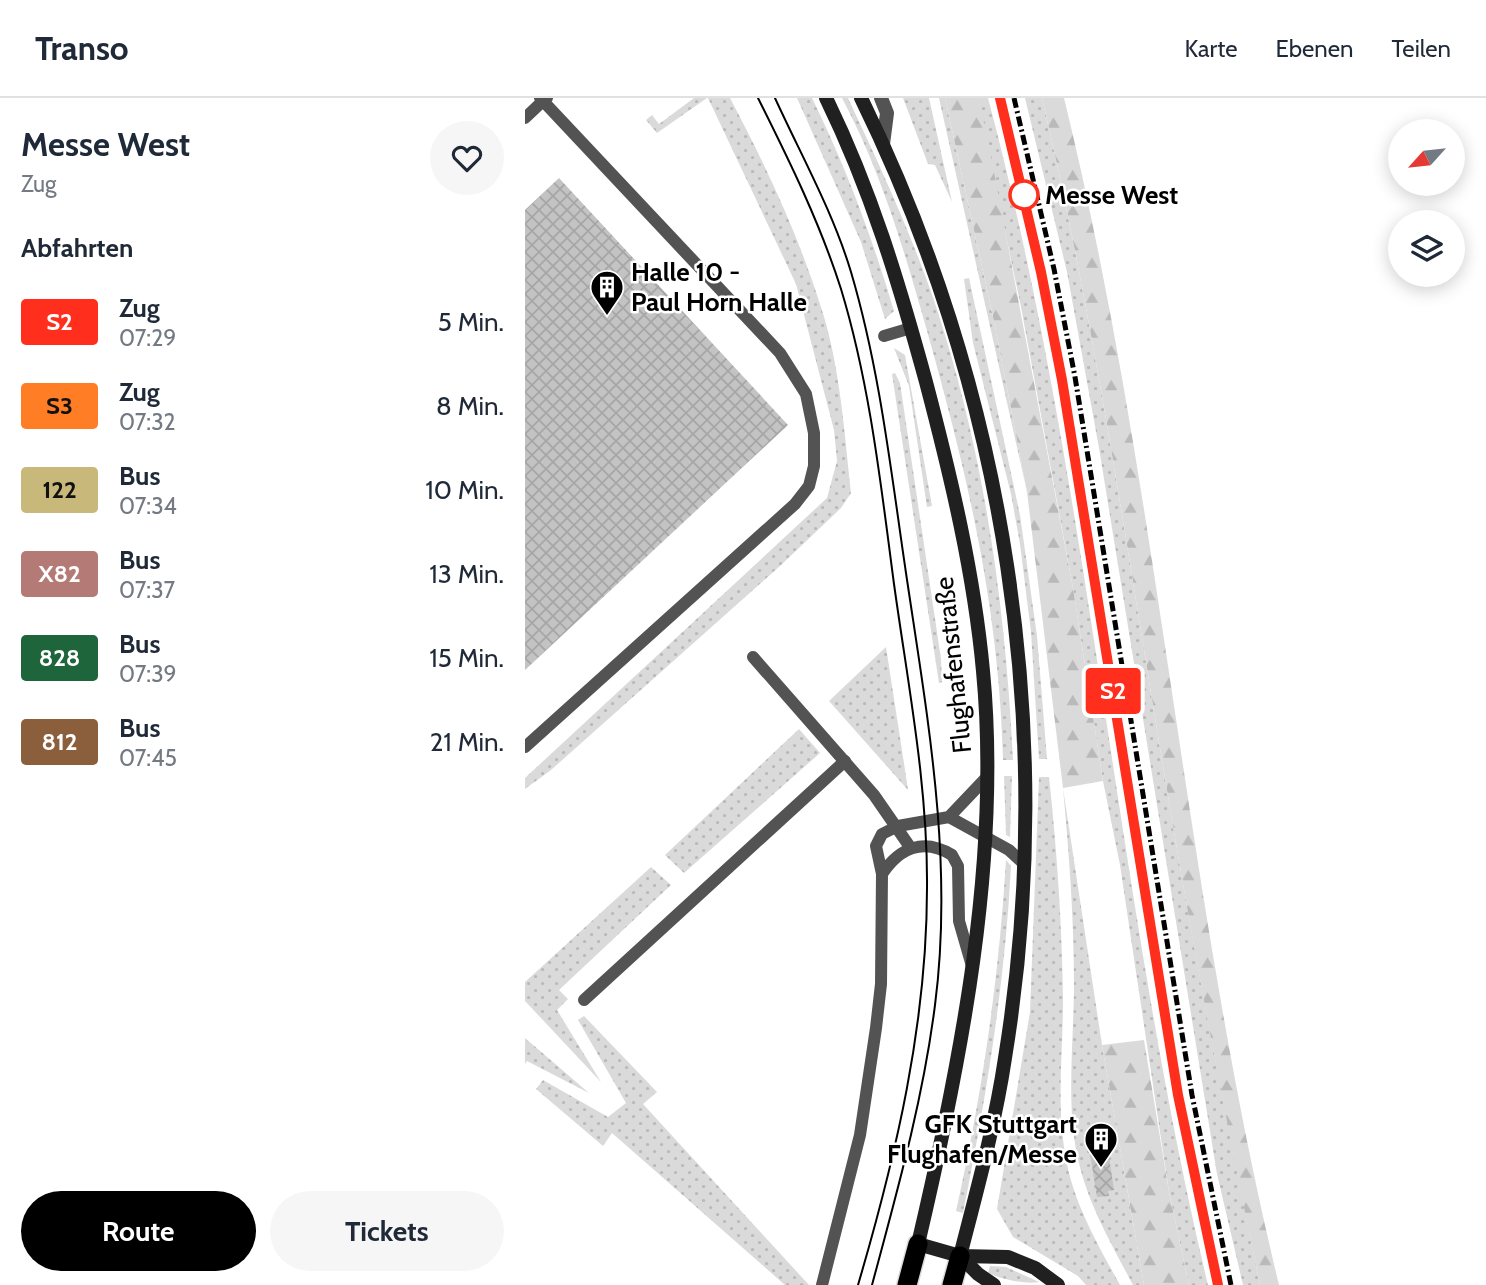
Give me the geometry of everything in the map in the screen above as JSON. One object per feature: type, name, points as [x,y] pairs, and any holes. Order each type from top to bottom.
[{"type":"highway","points":[[907,1285],[918,1244]]},
{"type":"highway","points":[[952,1285],[960,1256]]},
{"type":"main road","name":"Flughafenstraße","points":[[827,98],[869,192],[911,328],[945,453],[976,606],[984,674],[987,777],[985,836],[972,966],[954,1078],[918,1244]]},
{"type":"main road","points":[[861,98],[911,208],[952,320],[985,443],[1005,541],[1023,708],[1023,863],[1017,966],[1006,1057],[986,1158],[960,1256]]},
{"type":"main road","points":[[918,1244],[960,1256],[1008,1257],[1035,1268],[1058,1285]]},
{"type":"main road","points":[[960,1256],[994,1285]]},
{"type":"street","points":[[881,98],[887,113],[883,144]]},
{"type":"lane","points":[[525,118],[543,99],[780,353],[806,394],[814,433],[814,466],[809,486],[795,504],[525,747]]},
{"type":"lane","points":[[884,335],[911,328]]},
{"type":"lane","points":[[753,657],[845,761],[898,826],[910,847]]},
{"type":"lane","points":[[584,1000],[845,761]]},
{"type":"lane","points":[[822,1285],[860,1135],[876,1028],[881,984],[882,874],[876,846],[883,834],[898,826],[949,817],[987,777]]},
{"type":"lane","points":[[949,817],[985,836],[1023,863]]},
{"type":"lane","points":[[882,874],[892,859],[910,847],[926,845],[952,855],[958,866],[959,920],[972,966]]},
{"type":"green space","points":[[694,98],[707,98],[657,133],[646,120],[652,115],[659,124]]},
{"type":"green space","points":[[708,98],[730,98],[756,148],[811,277],[827,327],[837,374],[851,493],[841,508],[780,566],[551,770],[525,789],[525,778],[827,498],[837,461],[834,430],[796,284]]},
{"type":"green space","points":[[797,98],[812,98],[847,176],[894,311],[885,319],[861,242]]},
{"type":"green space","points":[[842,98],[848,98],[913,245],[960,387],[992,545],[1005,652],[1013,760],[1003,760],[988,598],[957,443],[892,215]]},
{"type":"green space","points":[[903,98],[929,98],[952,202],[935,165],[928,164]]},
{"type":"green space","points":[[939,98],[945,98],[995,326],[1027,492]]},
{"type":"green space","points":[[945,98],[977,98],[986,130],[1073,588],[1103,781],[1063,788],[1027,492],[995,326]]},
{"type":"green space","points":[[977,98],[988,98],[1023,245],[1053,393],[1149,989],[1176,1137],[1208,1285],[1189,1285],[1169,1192],[1120,865],[1103,781],[1073,588],[1021,307]]},
{"type":"green space","points":[[1025,98],[1042,98],[1078,267],[1187,905],[1260,1285],[1243,1285],[1217,1174],[1099,448],[1067,272]]},
{"type":"green space","points":[[1042,98],[1064,98],[1097,245],[1125,393],[1219,990],[1246,1138],[1279,1285],[1260,1285],[1234,1159],[1187,905],[1094,352]]},
{"type":"green space","points":[[969,278],[1020,515],[1037,636],[1047,759],[1039,759],[1031,632],[1020,544],[1011,494],[973,343],[964,279]]},
{"type":"green space","points":[[894,348],[905,355],[932,506],[927,507],[909,386]]},
{"type":"green space","points":[[895,373],[900,383],[941,659],[942,682],[939,683],[892,374]]},
{"type":"green space","points":[[886,647],[905,770],[908,790],[829,701]]},
{"type":"green space","points":[[799,729],[820,753],[684,873],[665,855]]},
{"type":"green space","points":[[1004,776],[1012,776],[1010,837],[1006,835]]},
{"type":"green space","points":[[1039,777],[1049,777],[1057,860],[1063,999],[1061,1099],[1066,1159],[1081,1208],[1120,1285],[1086,1285],[1078,1276],[1013,1237],[997,1209],[1030,1012]]},
{"type":"green space","points":[[1063,788],[1102,1045],[1144,1285],[1133,1285],[1100,1221],[1086,1188],[1077,1154],[1071,1092],[1073,935]]},
{"type":"green space","points":[[1006,860],[1011,866],[999,997],[987,1084],[963,1213],[956,1211],[988,1037]]},
{"type":"green space","points":[[651,867],[671,885],[559,990],[568,999],[557,1010],[601,1082],[525,1001],[525,982]]},
{"type":"green space","points":[[584,1016],[657,1092],[643,1104],[809,1285],[785,1285],[612,1133],[603,1146],[536,1089],[543,1080],[608,1117],[626,1103],[578,1020]]},
{"type":"green space","points":[[525,1038],[589,1093],[527,1061],[525,1064]]},
{"type":"green space","points":[[1144,1040],[1169,1192],[1189,1285],[1144,1285],[1102,1045]]},
{"type":"green space","points":[[990,1266],[1006,1267],[1039,1282],[1021,1282],[1000,1277],[988,1273]]},
{"type":"building","name":"Halle 10 - Paul Horn Halle","points":[[559,178],[788,425],[525,670],[525,210]]},
{"type":"building","name":"GFK Stuttgart Flughafen/Messe","points":[[1107,1144],[1114,1190],[1108,1191],[1109,1196],[1097,1197],[1089,1147]]},
{"type":"tram line","points":[[758,98],[824,240],[841,289],[860,361],[879,473],[924,812],[927,888],[922,989],[897,1139],[858,1285]]},
{"type":"tram line","points":[[775,98],[844,250],[870,346],[890,459],[922,680],[940,842],[940,951],[930,1040],[900,1181],[872,1285]]},
{"type":"railway","points":[[1000,98],[1041,272],[1062,380],[1178,1095],[1218,1285]]},
{"type":"railway","points":[[1014,98],[1054,269],[1075,377],[1192,1095],[1231,1285]]},
{"type":"train","name":"S2","points":[[1000,98],[1041,272],[1062,380],[1178,1095],[1218,1285]]},
{"type":"place","name":"Messe West","points":[[1024,195]]},
{"type":"place","name":"Halle 10 - Paul Horn Halle","points":[[607,317]]},
{"type":"place","name":"GFK Stuttgart Flughafen/Messe","points":[[1101,1169]]}]
